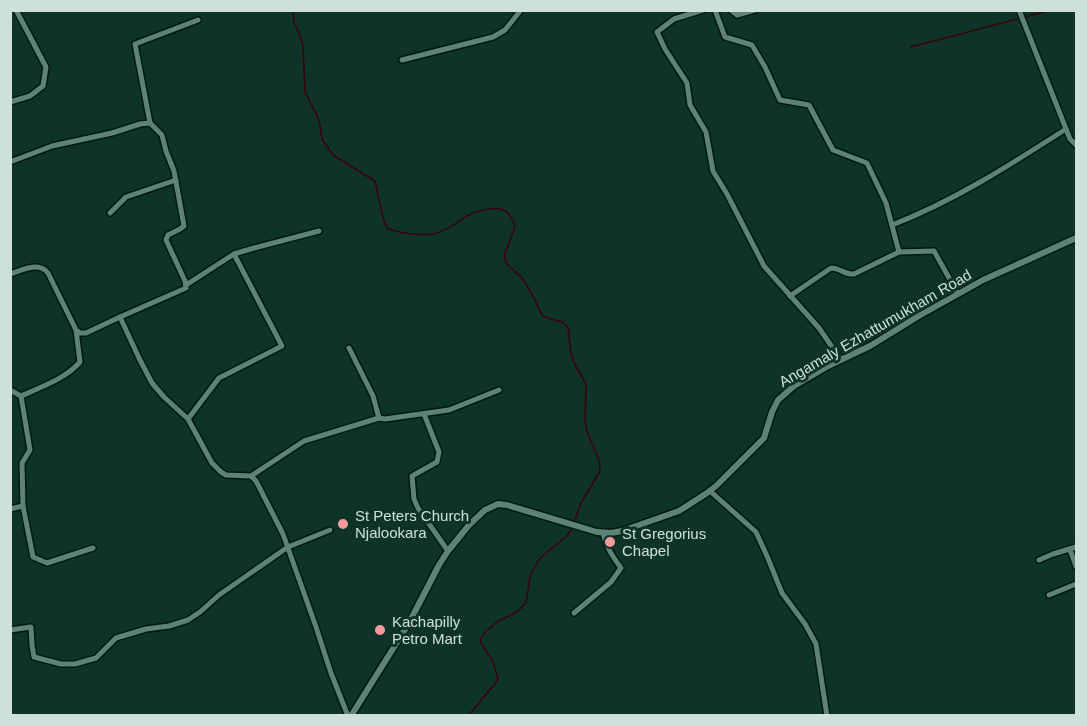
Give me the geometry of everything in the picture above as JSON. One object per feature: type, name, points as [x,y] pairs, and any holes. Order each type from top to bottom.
[{"type":"street","points":[[402,60],[493,37],[505,30],[521,10]]},
{"type":"street","points":[[703,10],[674,19],[657,32],[687,83],[690,105],[706,132],[713,171],[764,266],[819,328],[841,360]]},
{"type":"street","points":[[715,10],[725,37],[752,45],[780,99],[809,105],[833,150],[867,163],[886,203],[899,252]]},
{"type":"street","points":[[731,10],[737,15],[755,10]]},
{"type":"street","points":[[1019,10],[1070,139],[1077,145]]},
{"type":"street","points":[[10,102],[30,96],[44,86],[46,67],[19,11]]},
{"type":"street","points":[[186,285],[166,240],[168,235],[184,226],[176,180],[162,135],[150,123],[135,44],[198,20]]},
{"type":"street","points":[[10,162],[52,146],[150,123]]},
{"type":"street","points":[[892,225],[925,212],[997,173],[1066,129]]},
{"type":"street","points":[[110,213],[126,197],[176,180]]},
{"type":"street","points":[[76,330],[86,333],[182,290],[186,288],[186,285],[234,254],[319,231]]},
{"type":"street","name":"Angamaly Ezhattumukham Road","points":[[349,716],[409,623],[448,551],[469,525],[485,510],[498,504],[527,510],[603,533],[622,531],[679,511],[710,490],[764,438],[772,412],[778,400],[785,393],[828,366],[888,336],[917,317],[993,275],[1077,238]]},
{"type":"street","points":[[790,296],[831,268],[854,274],[899,252],[934,251],[958,294]]},
{"type":"street","points":[[188,418],[219,378],[282,346],[234,254]]},
{"type":"street","points":[[10,274],[36,266],[44,268],[48,273],[76,330],[80,362],[54,381],[21,396]]},
{"type":"street","points":[[120,317],[152,383],[188,418],[207,457],[226,475],[251,476],[304,441],[379,418],[449,410],[499,390]]},
{"type":"street","points":[[349,348],[373,396],[379,418]]},
{"type":"street","points":[[10,390],[21,396]]},
{"type":"street","points":[[21,396],[30,450],[22,463],[23,506],[33,557],[47,563],[93,548]]},
{"type":"street","points":[[424,414],[439,452],[437,462],[412,476],[414,499],[448,551]]},
{"type":"street","points":[[251,476],[256,481],[283,534],[331,673],[349,716]]},
{"type":"street","points":[[710,490],[756,532],[782,593],[805,624],[816,644],[827,716]]},
{"type":"street","points":[[10,509],[23,506]]},
{"type":"street","points":[[10,630],[31,627],[34,657],[61,664],[75,664],[96,658],[116,638],[188,620],[201,612],[219,595],[288,547],[330,530]]},
{"type":"street","points":[[574,612],[610,582],[621,568],[605,544],[603,533]]},
{"type":"street","points":[[1039,560],[1073,549],[1077,566]]},
{"type":"street","points":[[1049,596],[1077,584]]},
{"type":"waterway","points":[[293,10],[294,23],[303,46],[305,92],[319,120],[322,139],[333,155],[375,181],[387,228],[403,233],[427,235],[442,231],[469,215],[484,210],[501,209],[509,214],[515,226],[505,254],[506,262],[524,281],[542,315],[563,322],[568,328],[571,354],[586,384],[587,432],[599,460],[600,471],[581,503],[574,523]]},
{"type":"waterway","points":[[1025,17],[1051,10]]},
{"type":"waterway","points":[[911,47],[1021,18]]},
{"type":"waterway","points":[[468,716],[498,680],[492,659],[480,641],[485,632],[497,622],[517,612],[526,603],[530,576],[539,559],[568,535],[572,527]]},
{"type":"place","name":"St Peters Church Njalookara","points":[[343,524]]},
{"type":"place","name":"St Gregorius Chapel","points":[[610,542]]},
{"type":"place","name":"Kachapilly Petro Mart","points":[[380,630]]}]
